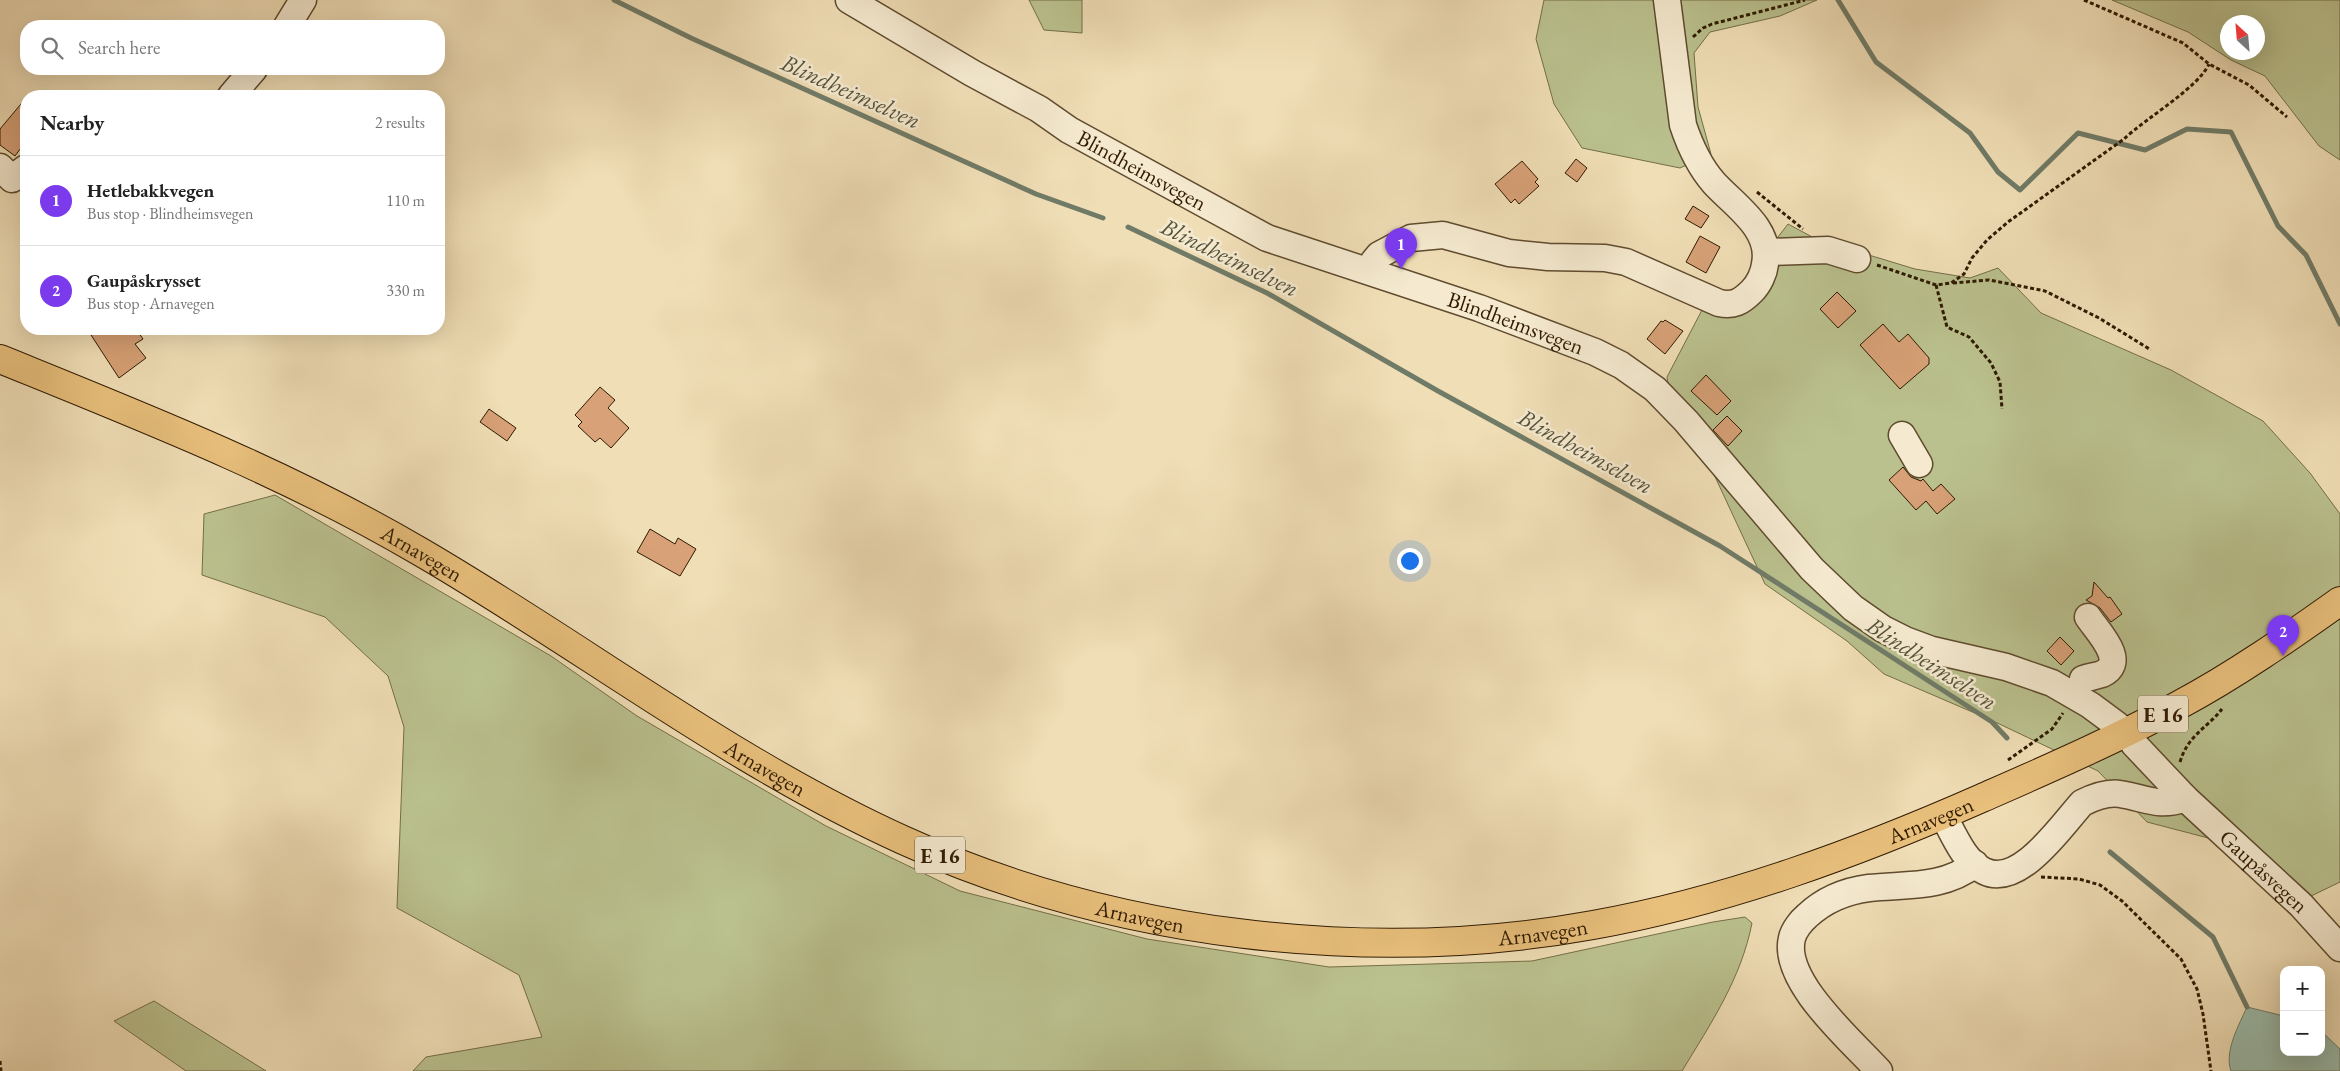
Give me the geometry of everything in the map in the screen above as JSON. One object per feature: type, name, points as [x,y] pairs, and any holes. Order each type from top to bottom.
[{"type":"highway","name":"Arnavegen","points":[[0,359],[221,449],[340,506],[419,550],[507,604],[716,738],[780,776],[863,820],[943,856],[998,877],[1128,913],[1232,932],[1345,942],[1441,942],[1539,934],[1649,913],[1746,887],[1846,854],[1943,815],[2086,752],[2182,704],[2258,658],[2340,601]]},
{"type":"street","points":[[291,20],[303,0]]},
{"type":"street","name":"Blindheimsvegen","points":[[849,0],[972,74],[1039,109],[1069,130],[1240,224],[1296,249],[1370,271],[1560,338],[1621,365],[1655,389],[1674,408],[1812,569],[1853,608],[1883,629],[1932,650],[2033,675],[2076,678],[2106,715],[2117,725]]},
{"type":"street","points":[[1370,271],[1374,261],[1379,256],[1411,238],[1443,235],[1509,253],[1548,257],[1605,258],[1626,262],[1718,303],[1731,305],[1743,300],[1754,289],[1764,270],[1768,252],[1764,239],[1749,218],[1714,183],[1701,166],[1688,139],[1683,126],[1667,0]]},
{"type":"street","points":[[236,90],[249,75]]},
{"type":"street","points":[[0,167],[12,179],[20,173]]},
{"type":"street","points":[[1768,252],[1828,250],[1857,259]]},
{"type":"street","points":[[1902,436],[1919,464]]},
{"type":"street","points":[[2076,678],[2103,673],[2113,663],[2114,658],[2110,648],[2088,617]]},
{"type":"street","name":"Gaupåsvegen","points":[[2134,744],[2181,793],[2301,905],[2340,948]]},
{"type":"street","points":[[1943,815],[1975,864],[1983,871],[2009,872],[2025,865],[2082,803],[2094,798],[2120,794],[2154,803],[2176,802],[2181,793]]},
{"type":"street","points":[[1879,1071],[1836,1026],[1806,986],[1795,968],[1791,952],[1792,937],[1801,922],[1815,909],[1832,898],[1867,888],[1932,884],[1963,873],[1975,864]]},
{"type":"path","points":[[1691,40],[1697,32],[1712,24],[1805,0]]},
{"type":"path","points":[[2084,0],[2183,43],[2209,64],[2249,85],[2286,117]]},
{"type":"path","points":[[1951,283],[1964,274],[1972,258],[1987,240],[2008,222],[2124,139],[2141,123],[2196,83],[2204,74],[2209,64]]},
{"type":"path","points":[[1749,186],[1828,250]]},
{"type":"path","points":[[1857,259],[1936,285],[1989,280],[2045,291],[2099,318],[2151,350]]},
{"type":"path","points":[[1936,285],[1947,327],[1969,337],[1991,363],[2000,382],[2002,409]]},
{"type":"path","points":[[2006,762],[2052,729],[2066,708],[2063,701],[2076,678]]},
{"type":"path","points":[[2181,793],[2178,770],[2189,742],[2222,709]]},
{"type":"path","points":[[2025,865],[2030,877],[2079,879],[2100,885],[2122,901],[2176,954],[2188,969],[2197,989],[2203,1014],[2211,1071]]},
{"type":"path","points":[[0,1061],[1,1071]]},
{"type":"green space","points":[[1029,0],[1082,0],[1082,33],[1044,30]]},
{"type":"green space","points":[[1544,0],[1817,0],[1780,16],[1710,32],[1694,53],[1698,107],[1711,154],[1680,168],[1582,148],[1554,104],[1536,39]]},
{"type":"green space","points":[[2112,0],[2340,0],[2340,160],[2319,146],[2265,76],[2231,60],[2265,60],[2265,15],[2220,15],[2220,53],[2188,32]]},
{"type":"green space","points":[[1788,224],[1816,239],[1915,269],[1970,278],[1998,268],[2041,313],[2171,370],[2263,421],[2310,473],[2340,514],[2340,882],[2307,898],[2235,845],[2147,822],[2098,771],[1991,720],[1884,674],[1847,641],[1765,584],[1704,453],[1673,419],[1667,377],[1702,310],[1740,286]]},
{"type":"green space","points":[[275,495],[551,656],[637,716],[826,826],[960,891],[1147,939],[1329,967],[1532,961],[1713,922],[1745,917],[1752,923],[1747,943],[1733,982],[1724,1000],[1682,1071],[413,1071],[426,1057],[542,1037],[519,975],[397,908],[404,727],[388,676],[325,617],[202,575],[204,514]]},
{"type":"green space","points":[[154,1001],[266,1071],[186,1071],[114,1021]]},
{"type":"shaded area","points":[[2247,1007],[2280,1015],[2280,1056],[2325,1056],[2325,1035],[2340,1049],[2340,1071],[2231,1071],[2229,1055]]},
{"type":"building","points":[[20,105],[20,149],[15,156],[0,145],[0,129]]},
{"type":"building","points":[[1576,159],[1587,168],[1577,182],[1565,173]]},
{"type":"building","points":[[1522,161],[1538,179],[1535,182],[1539,186],[1519,204],[1515,199],[1511,203],[1495,184]]},
{"type":"building","points":[[1693,206],[1709,216],[1701,228],[1685,219]]},
{"type":"building","points":[[1700,236],[1720,247],[1706,273],[1686,262]]},
{"type":"building","points":[[1837,292],[1856,311],[1838,328],[1820,309]]},
{"type":"building","points":[[1665,320],[1683,331],[1665,354],[1647,339],[1661,321]]},
{"type":"building","points":[[1883,324],[1899,342],[1908,334],[1929,358],[1929,364],[1900,389],[1860,345]]},
{"type":"building","points":[[91,335],[140,335],[143,339],[135,344],[146,358],[119,378]]},
{"type":"building","points":[[1706,375],[1731,401],[1717,415],[1691,391]]},
{"type":"building","points":[[600,387],[615,400],[608,408],[629,428],[611,448],[600,438],[595,442],[578,426],[582,422],[575,415]]},
{"type":"building","points":[[489,409],[516,428],[507,441],[480,422]]},
{"type":"building","points":[[1727,416],[1742,431],[1728,446],[1713,430]]},
{"type":"building","points":[[1903,467],[1911,477],[1921,481],[1923,479],[1933,491],[1941,484],[1955,499],[1937,514],[1926,501],[1916,510],[1889,480]]},
{"type":"building","points":[[650,529],[675,544],[678,538],[696,549],[680,576],[637,552]]},
{"type":"building","points":[[2094,582],[2108,598],[2110,597],[2122,614],[2111,622],[2100,608],[2086,600],[2092,596]]},
{"type":"building","points":[[2060,637],[2074,651],[2061,665],[2047,651]]},
{"type":"waterway","name":"Blindheimselven","points":[[614,0],[691,38],[1036,194],[1103,218]]},
{"type":"waterway","points":[[1838,0],[1876,62],[1970,133],[1998,172],[2020,190],[2078,133],[2145,150],[2187,129],[2231,132],[2278,226],[2306,255],[2340,324]]},
{"type":"waterway","name":"Blindheimselven","points":[[1128,227],[1267,293],[1438,391],[1720,546],[1992,722],[2007,738]]},
{"type":"waterway","name":"Blindheimselven","points":[[2110,852],[2213,937],[2247,1007]]},
{"type":"place","name":"Hetlebakkvegen","points":[[1401,269]]},
{"type":"place","name":"Gaupåskrysset","points":[[2283,656]]}]
